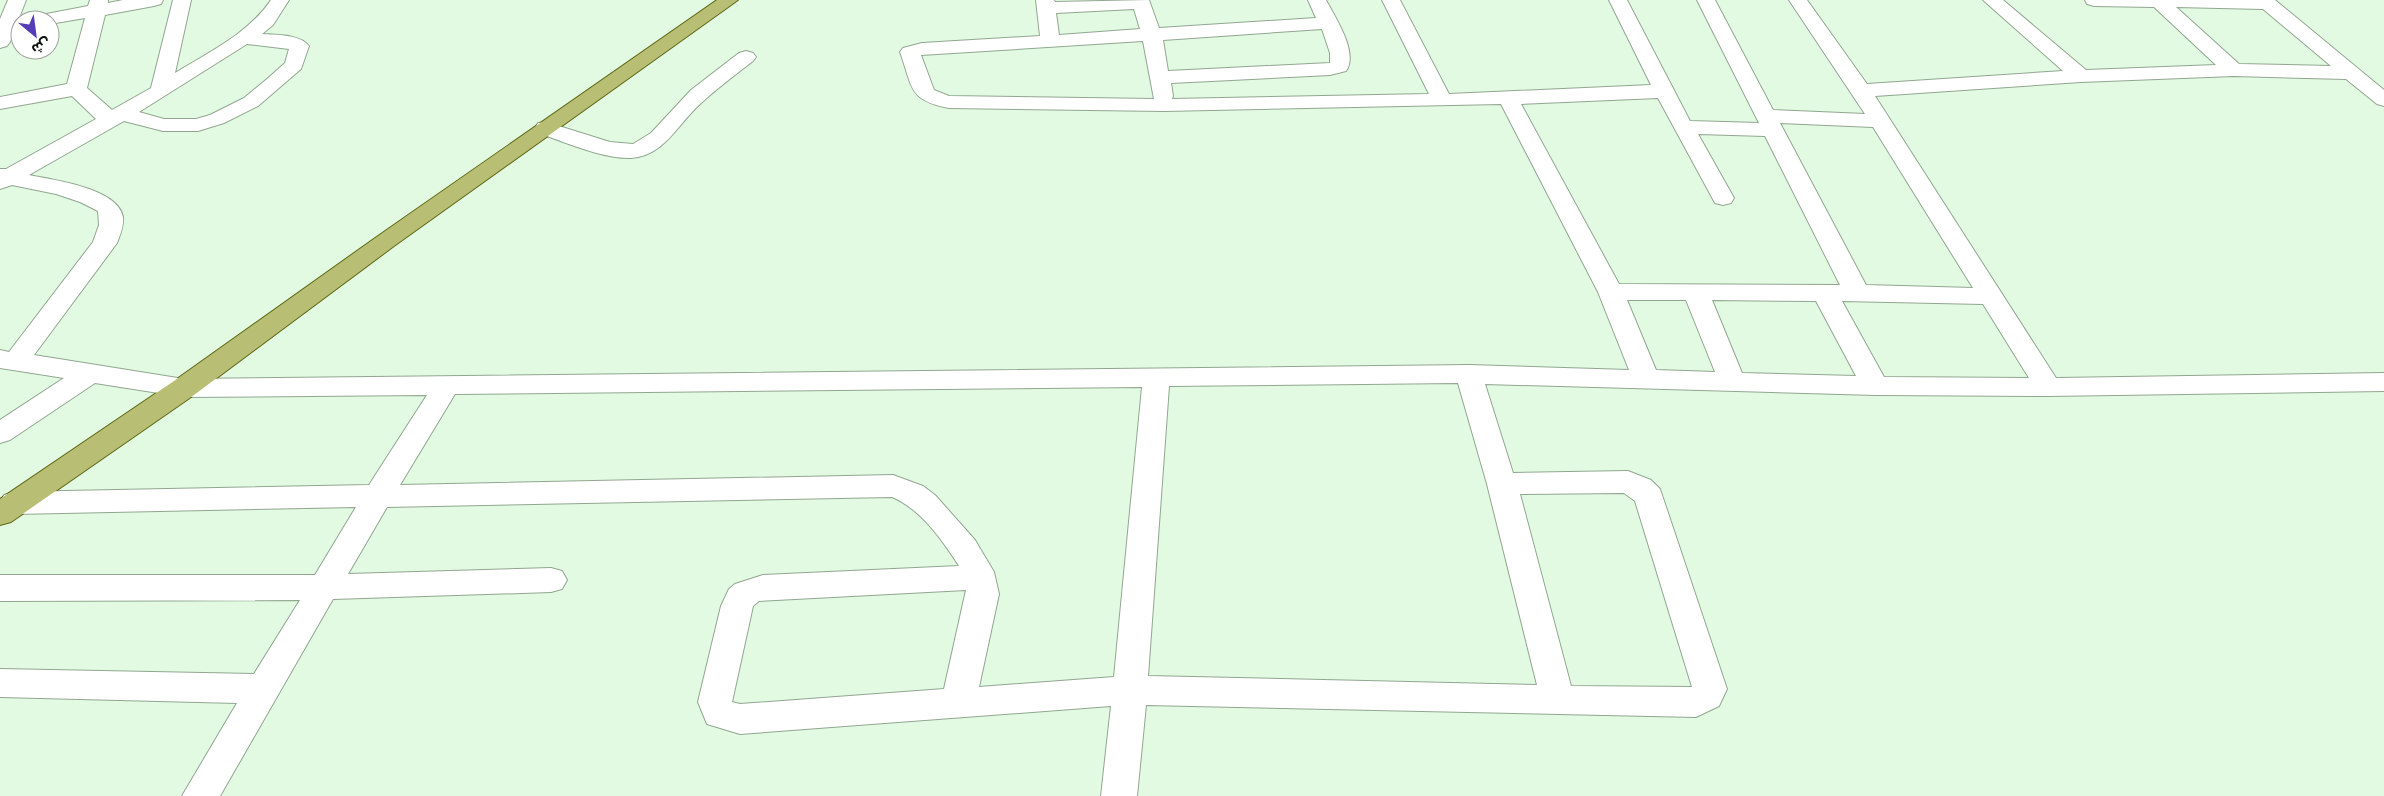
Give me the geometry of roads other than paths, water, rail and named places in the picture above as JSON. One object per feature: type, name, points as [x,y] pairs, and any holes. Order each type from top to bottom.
[{"type":"main road","points":[[8,508],[184,388],[386,241],[729,0]]},
{"type":"street","points":[[7,30],[17,0]]},
{"type":"street","points":[[60,15],[98,5],[154,0]]},
{"type":"street","points":[[161,92],[182,0]]},
{"type":"street","points":[[3,178],[161,92],[244,38],[266,21],[280,0]]},
{"type":"street","points":[[1161,77],[1340,67],[1342,58],[1329,23],[1317,0]]},
{"type":"street","points":[[1391,0],[1442,100]]},
{"type":"street","points":[[1618,0],[1683,127],[1723,198]]},
{"type":"street","points":[[1706,0],[1857,293]]},
{"type":"street","points":[[1798,0],[1861,91],[2048,387]]},
{"type":"street","points":[[1992,0],[2081,76]]},
{"type":"street","points":[[2094,0],[2266,2],[2384,100]]},
{"type":"street","points":[[1050,41],[1046,4],[1141,1],[1152,35],[1161,77],[1164,105]]},
{"type":"street","points":[[2159,2],[2234,70]]},
{"type":"street","points":[[76,89],[98,5]]},
{"type":"street","points":[[1329,23],[922,48],[913,50],[909,54],[925,93],[939,101],[1164,105],[1442,100],[1665,91]]},
{"type":"street","points":[[0,103],[76,89],[116,117],[163,125],[198,125],[217,119],[251,102],[294,65],[299,46],[292,43],[244,38]]},
{"type":"street","points":[[546,128],[615,150],[638,151],[665,131],[683,108],[710,84],[746,57]]},
{"type":"street","points":[[1861,91],[2081,76],[2234,70],[2351,73]]},
{"type":"street","points":[[1508,98],[1611,292],[1646,378]]},
{"type":"street","points":[[1683,127],[1879,121]]},
{"type":"street","points":[[3,178],[88,197],[107,206],[112,216],[111,229],[105,244],[8,360]]},
{"type":"street","points":[[1611,292],[1825,292],[1991,296]]},
{"type":"street","points":[[1696,292],[1732,382]]},
{"type":"street","points":[[1825,292],[1875,386]]},
{"type":"street","points":[[8,360],[184,388],[446,387],[1469,374],[1875,386],[2048,387],[2384,382]]},
{"type":"street","points":[[0,433],[90,374]]},
{"type":"street","points":[[1469,374],[1502,484],[1558,700]]},
{"type":"street","points":[[1120,796],[1156,377]]},
{"type":"street","points":[[200,796],[378,496],[446,387]]},
{"type":"street","points":[[980,577],[763,588],[745,593],[740,598],[737,606],[715,702],[719,713],[726,717],[740,718],[1130,690],[1696,702],[1707,696],[1710,689],[1646,492],[1628,482],[1502,484]]},
{"type":"street","points":[[8,508],[378,496],[894,486],[917,496],[928,506],[968,555],[980,577],[983,594],[958,703]]},
{"type":"street","points":[[0,588],[324,587],[551,580]]},
{"type":"street","points":[[0,683],[262,689]]}]
